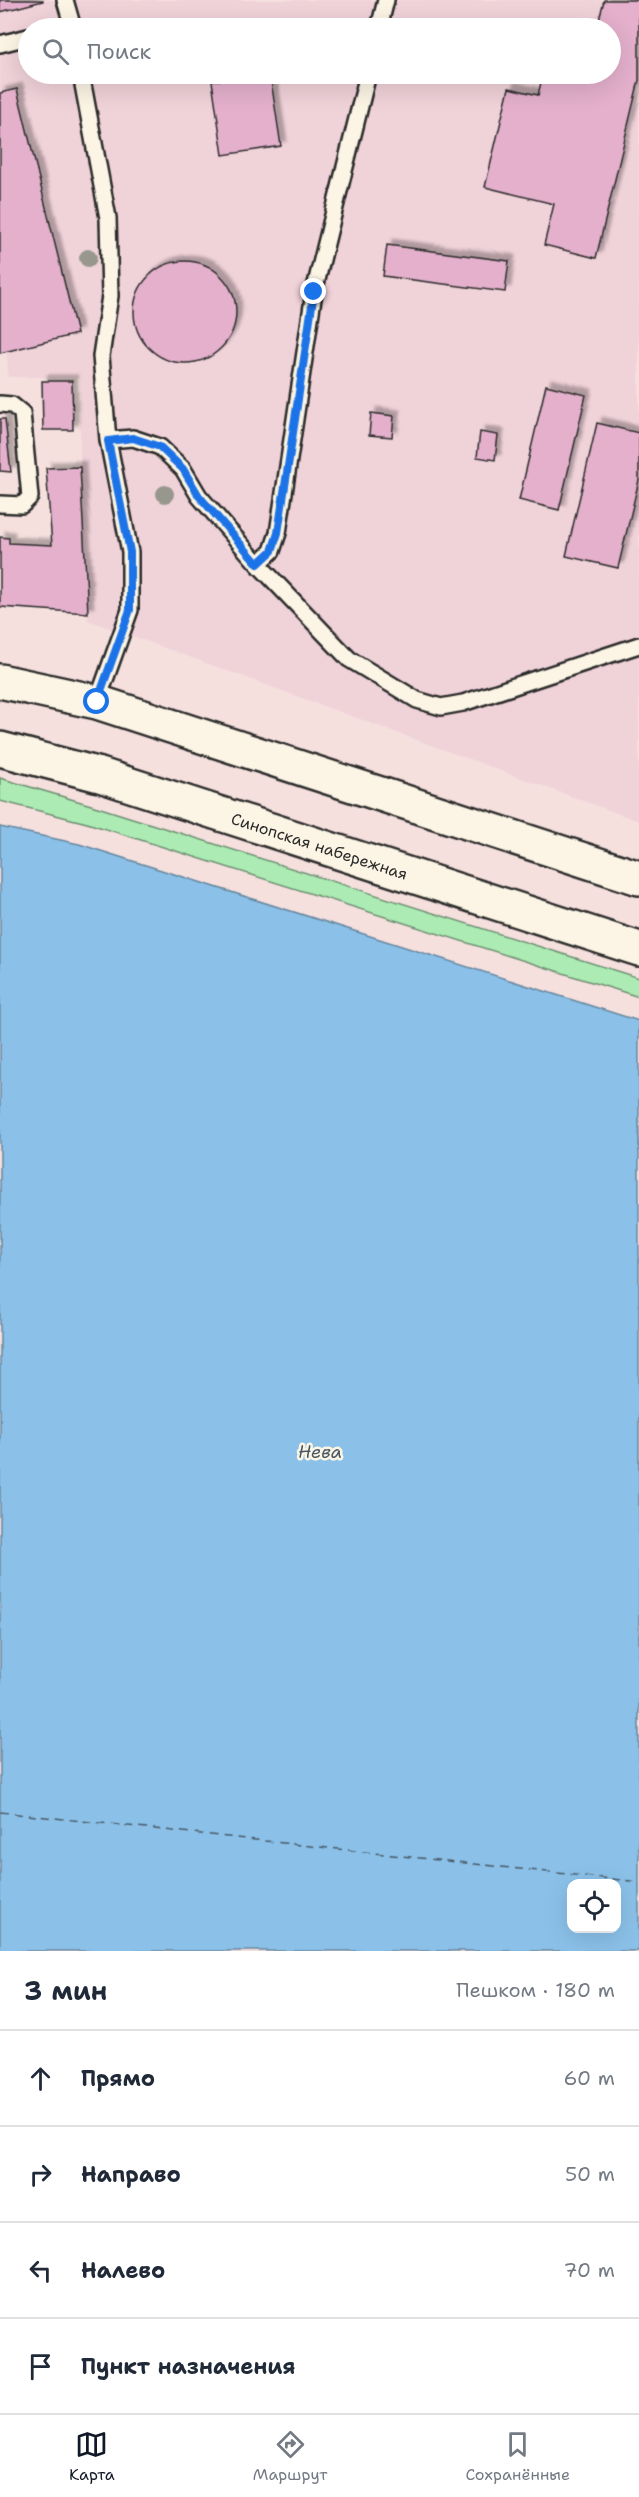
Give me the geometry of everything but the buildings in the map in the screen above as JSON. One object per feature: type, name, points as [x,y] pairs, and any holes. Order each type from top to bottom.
[{"type":"main road","points":[[0,681],[97,702],[639,878]]},
{"type":"main road","name":"Синопская набережная","points":[[0,749],[100,776],[639,949]]},
{"type":"lane","points":[[65,0],[68,18]]},
{"type":"lane","points":[[382,18],[386,0]]},
{"type":"lane","points":[[0,44],[18,40]]},
{"type":"lane","points":[[83,84],[108,218],[110,296],[101,356],[108,441],[130,552],[130,610],[97,702]]},
{"type":"lane","points":[[258,564],[272,551],[278,533],[314,292],[366,84]]},
{"type":"lane","points":[[0,404],[12,405],[22,413],[30,497],[22,505],[0,504]]},
{"type":"lane","points":[[108,441],[133,438],[160,447],[183,469],[199,496],[258,564],[350,659],[417,700],[441,707],[463,703],[639,645]]},
{"type":"shaded area","points":[[0,0],[639,0],[639,821],[88,620],[80,467],[80,377],[8,377],[7,352],[77,334],[17,89],[0,93]]},
{"type":"green space","points":[[0,778],[639,978],[639,997],[87,823],[0,801]]},
{"type":"water","name":"Нева","points":[[0,827],[79,844],[639,1021],[639,1951],[0,1951]]},
{"type":"ferry route","points":[[0,1812],[639,1882]]},
{"type":"route","points":[[97,702],[130,610],[130,552],[108,441],[133,438],[160,447],[183,469],[199,496],[258,564],[272,551],[278,533],[314,292]]}]
